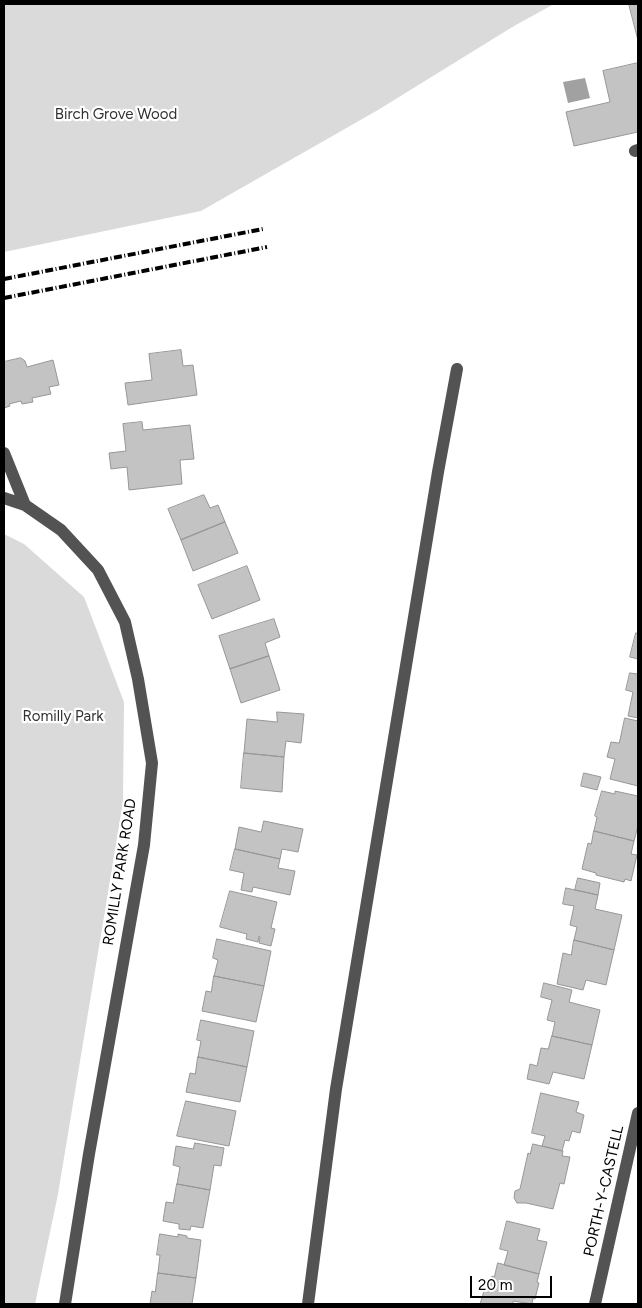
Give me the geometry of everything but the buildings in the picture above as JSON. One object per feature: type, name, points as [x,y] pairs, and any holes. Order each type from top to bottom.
[{"type":"street","points":[[308,1304],[336,1089],[438,472],[457,370]]},
{"type":"street","points":[[4,453],[25,505]]},
{"type":"street","name":"ROMILLY PARK ROAD","points":[[4,498],[25,505],[61,530],[98,570],[125,622],[138,679],[152,763],[144,845],[89,1154],[65,1304]]},
{"type":"street","name":"PORTH-Y-CASTELL","points":[[595,1304],[636,1131],[638,1113]]},
{"type":"green space","name":"Birch Grove Wood","points":[[4,4],[554,4],[514,26],[378,110],[201,211],[4,252]]},
{"type":"green space","name":"Romilly Park","points":[[4,534],[24,544],[84,597],[124,702],[123,802],[58,1194],[35,1304],[4,1304]]},
{"type":"shaded area","points":[[585,78],[590,98],[568,103],[563,82]]},
{"type":"railway","points":[[4,279],[263,229]]},
{"type":"railway","points":[[4,298],[267,247]]}]
